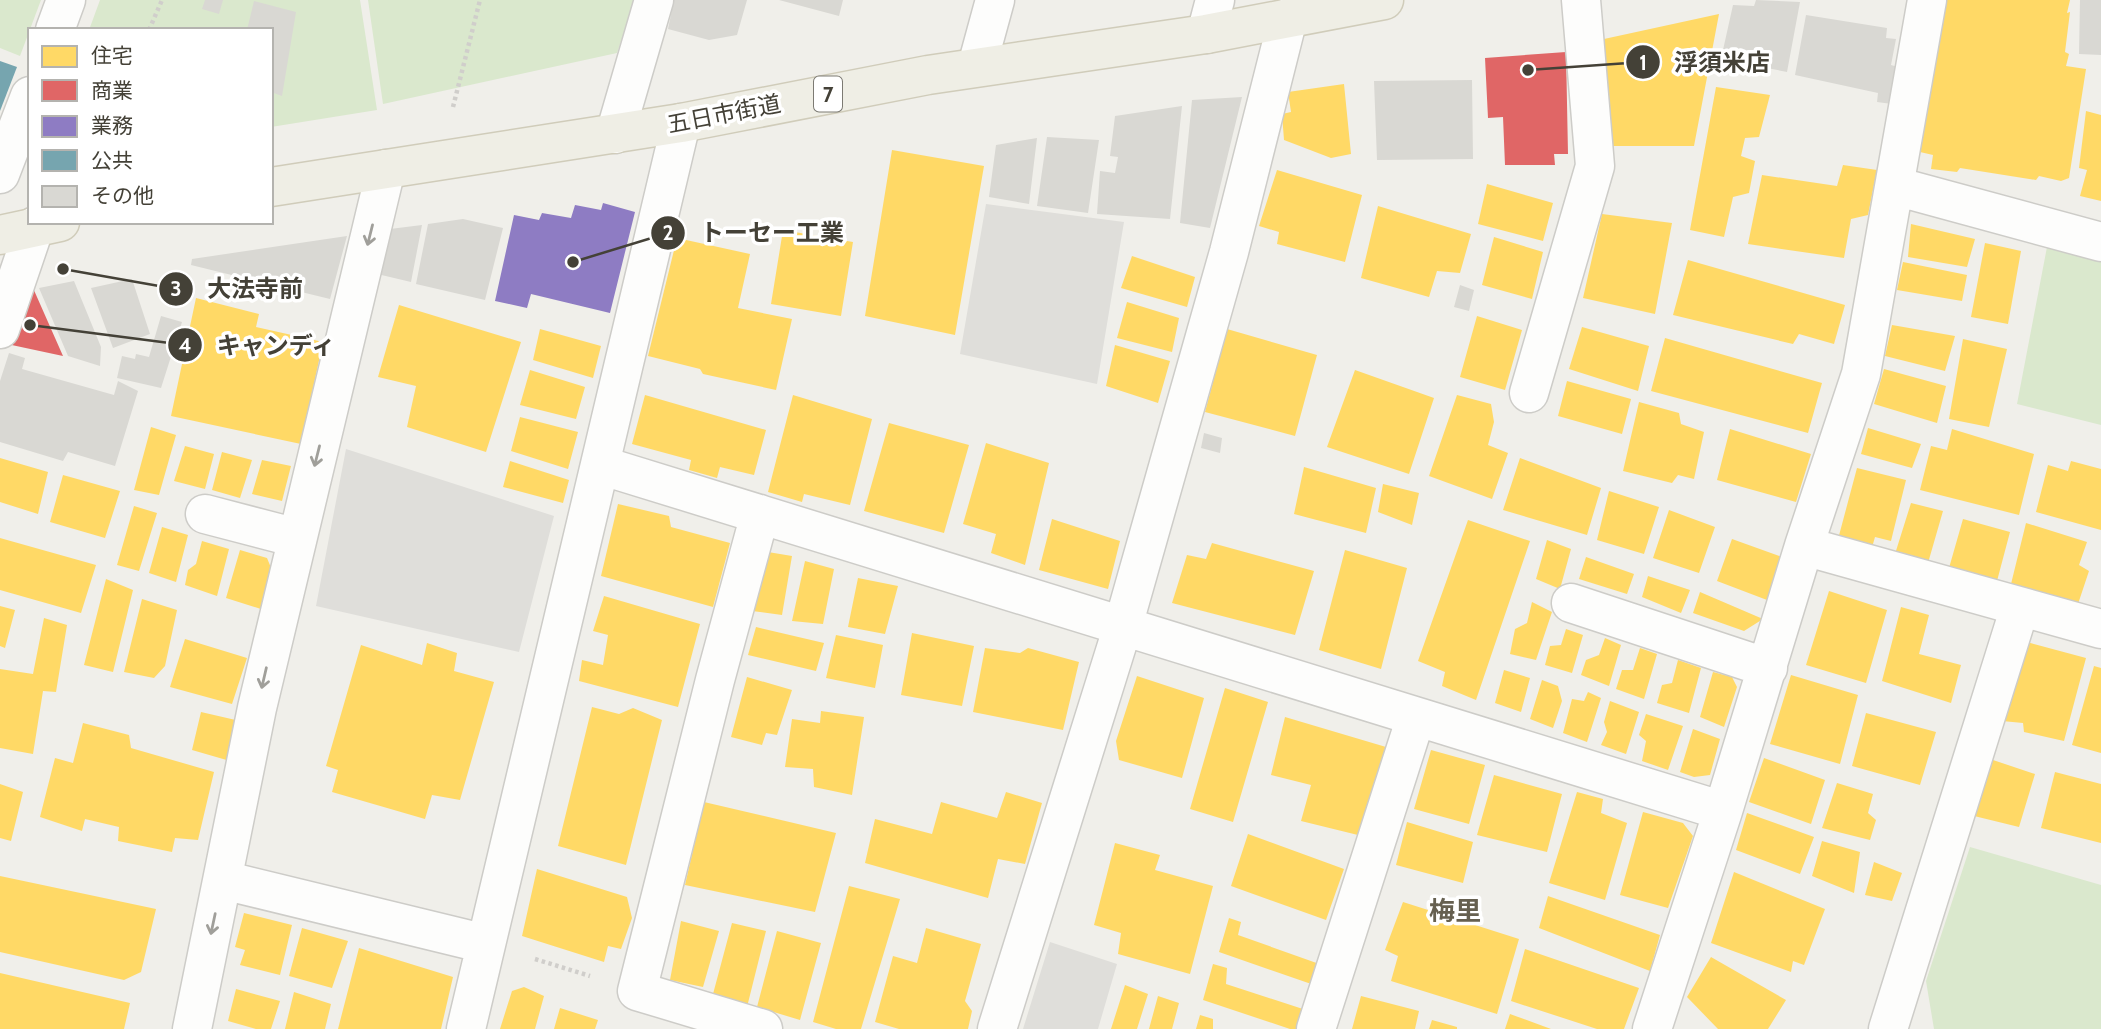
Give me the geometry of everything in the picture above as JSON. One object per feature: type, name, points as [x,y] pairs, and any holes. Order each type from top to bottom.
[{"type":"main road","name":"五日市街道","points":[[273,187],[681,123],[977,66],[1210,17],[1288,18],[1384,0]]},
{"type":"street","points":[[56,28],[66,0]]},
{"type":"street","points":[[615,134],[654,0]]},
{"type":"street","points":[[977,66],[995,0]]},
{"type":"street","points":[[1529,393],[1595,166],[1581,0]]},
{"type":"street","points":[[1652,1029],[1861,374],[1927,0]]},
{"type":"street","points":[[997,1029],[1124,626],[1229,252],[1288,18]]},
{"type":"street","points":[[0,174],[28,101]]},
{"type":"street","points":[[467,1029],[681,123]]},
{"type":"street","points":[[192,1029],[257,708],[386,169]]},
{"type":"street","points":[[1895,186],[2101,242]]},
{"type":"street","points":[[0,329],[32,228]]},
{"type":"street","points":[[600,465],[1723,811]]},
{"type":"street","points":[[205,514],[297,538]]},
{"type":"street","points":[[760,514],[715,680],[637,991],[763,1029]]},
{"type":"street","points":[[1804,546],[2101,629]]},
{"type":"street","points":[[1571,603],[1768,668]]},
{"type":"street","points":[[1888,1029],[2020,607]]},
{"type":"street","points":[[1316,1029],[1416,717]]},
{"type":"street","points":[[223,880],[486,944]]},
{"type":"path","points":[[150,28],[162,0]]},
{"type":"path","points":[[453,107],[480,0]]},
{"type":"path","points":[[486,944],[637,991]]},
{"type":"green space","points":[[0,0],[41,0],[30,28],[28,28],[20,56],[0,48]]},
{"type":"green space","points":[[100,0],[360,0],[377,110],[273,127],[273,28],[90,28]]},
{"type":"green space","points":[[368,0],[635,0],[617,53],[383,104]]},
{"type":"green space","points":[[2047,247],[2101,262],[2101,425],[2017,404]]},
{"type":"green space","points":[[1970,847],[2101,885],[2101,1029],[1934,1029],[1926,981]]},
{"type":"shaded area","points":[[986,204],[1124,222],[1097,384],[960,354]]},
{"type":"shaded area","points":[[346,449],[554,516],[519,652],[316,606]]},
{"type":"shaded area","points":[[1050,942],[1117,964],[1098,1029],[1023,1029]]},
{"type":"building: 住宅","points":[[1946,0],[2070,0],[2065,52],[2069,54],[2066,66],[2086,69],[2069,178],[2061,181],[2039,176],[2036,180],[1960,168],[1957,172],[1931,169],[1933,155],[1920,152]]},
{"type":"building: 住宅","points":[[1719,14],[1694,146],[1609,146],[1604,39]]},
{"type":"building: 住宅","points":[[1344,84],[1351,154],[1331,158],[1284,140],[1282,114],[1291,112],[1288,92]]},
{"type":"building: 住宅","points":[[1716,87],[1770,95],[1759,137],[1745,138],[1741,156],[1755,161],[1749,193],[1733,197],[1724,237],[1690,230]]},
{"type":"building: 住宅","points":[[2086,111],[2101,115],[2101,201],[2080,196],[2087,170],[2079,168]]},
{"type":"building: 住宅","points":[[892,150],[984,166],[955,335],[865,316]]},
{"type":"building: 住宅","points":[[1843,165],[1877,170],[1868,215],[1851,219],[1844,258],[1748,244],[1762,175],[1837,186]]},
{"type":"building: 住宅","points":[[1277,170],[1362,195],[1345,262],[1277,244],[1279,232],[1259,226]]},
{"type":"building: 住宅","points":[[1487,184],[1553,203],[1543,241],[1478,224]]},
{"type":"building: 住宅","points":[[1378,206],[1471,234],[1460,273],[1437,271],[1429,297],[1361,278]]},
{"type":"building: 住宅","points":[[1602,214],[1672,223],[1655,314],[1583,298]]},
{"type":"building: 住宅","points":[[1911,224],[1975,239],[1967,267],[1908,257]]},
{"type":"building: 住宅","points":[[783,230],[853,242],[841,316],[771,304]]},
{"type":"building: 住宅","points":[[1494,237],[1543,252],[1532,299],[1482,285]]},
{"type":"building: 住宅","points":[[677,238],[750,254],[738,308],[792,319],[776,390],[703,374],[700,369],[648,356]]},
{"type":"building: 住宅","points":[[1985,243],[2021,251],[2008,324],[1971,317]]},
{"type":"building: 住宅","points":[[1132,256],[1195,277],[1187,307],[1121,288]]},
{"type":"building: 住宅","points":[[1688,260],[1845,305],[1834,344],[1799,334],[1793,344],[1673,315]]},
{"type":"building: 住宅","points":[[1903,262],[1967,275],[1962,301],[1897,290]]},
{"type":"building: 住宅","points":[[196,298],[259,314],[256,327],[323,342],[301,444],[171,416]]},
{"type":"building: 住宅","points":[[1127,302],[1179,318],[1172,352],[1117,338]]},
{"type":"building: 住宅","points":[[399,305],[521,342],[486,452],[407,427],[416,386],[378,377]]},
{"type":"building: 住宅","points":[[1477,316],[1522,330],[1505,390],[1460,377]]},
{"type":"building: 住宅","points":[[1892,325],[1955,336],[1945,371],[1885,356]]},
{"type":"building: 住宅","points":[[1582,327],[1649,346],[1638,391],[1569,369]]},
{"type":"building: 住宅","points":[[540,329],[601,346],[593,378],[533,360]]},
{"type":"building: 住宅","points":[[1227,329],[1317,355],[1295,436],[1205,412]]},
{"type":"building: 住宅","points":[[1665,338],[1822,383],[1808,433],[1651,391]]},
{"type":"building: 住宅","points":[[1963,339],[2007,349],[1989,427],[1949,419]]},
{"type":"building: 住宅","points":[[1115,345],[1170,361],[1158,403],[1106,386]]},
{"type":"building: 住宅","points":[[1884,369],[1946,386],[1937,423],[1874,404]]},
{"type":"building: 住宅","points":[[530,370],[585,387],[576,419],[520,405]]},
{"type":"building: 住宅","points":[[1355,370],[1434,398],[1409,474],[1327,447]]},
{"type":"building: 住宅","points":[[1567,381],[1631,399],[1622,434],[1558,416]]},
{"type":"building: 住宅","points":[[645,395],[766,430],[754,475],[720,467],[717,478],[689,470],[691,460],[632,444]]},
{"type":"building: 住宅","points":[[793,395],[872,419],[850,505],[804,494],[802,502],[768,492]]},
{"type":"building: 住宅","points":[[1457,395],[1491,404],[1494,422],[1488,445],[1508,453],[1492,499],[1429,476]]},
{"type":"building: 住宅","points":[[1639,402],[1679,413],[1681,424],[1704,432],[1694,479],[1678,475],[1672,483],[1623,471]]},
{"type":"building: 住宅","points":[[520,417],[578,432],[568,469],[511,451]]},
{"type":"building: 住宅","points":[[889,423],[969,445],[944,533],[864,511]]},
{"type":"building: 住宅","points":[[151,427],[176,435],[159,495],[134,490]]},
{"type":"building: 住宅","points":[[1868,428],[1921,444],[1912,468],[1861,454]]},
{"type":"building: 住宅","points":[[1730,429],[1811,454],[1796,502],[1717,480]]},
{"type":"building: 住宅","points":[[1952,429],[2034,454],[2019,515],[1920,490],[1931,446],[1947,450]]},
{"type":"building: 住宅","points":[[986,443],[1049,463],[1025,565],[991,553],[996,534],[963,524]]},
{"type":"building: 住宅","points":[[185,446],[214,454],[205,489],[174,481]]},
{"type":"building: 住宅","points":[[222,452],[252,460],[240,498],[212,490]]},
{"type":"building: 住宅","points":[[0,458],[48,472],[38,514],[0,502]]},
{"type":"building: 住宅","points":[[1520,458],[1601,488],[1587,535],[1503,510]]},
{"type":"building: 住宅","points":[[262,460],[291,466],[282,501],[252,494]]},
{"type":"building: 住宅","points":[[510,461],[569,480],[563,503],[503,487]]},
{"type":"building: 住宅","points":[[2071,461],[2101,469],[2101,530],[2036,512],[2048,465],[2068,471]]},
{"type":"building: 住宅","points":[[1304,467],[1376,488],[1366,533],[1294,514]]},
{"type":"building: 住宅","points":[[1857,468],[1906,480],[1891,541],[1875,537],[1871,551],[1837,543]]},
{"type":"building: 住宅","points":[[63,475],[120,491],[105,538],[50,522]]},
{"type":"building: 住宅","points":[[1383,484],[1419,493],[1412,525],[1378,512]]},
{"type":"building: 住宅","points":[[1609,491],[1659,507],[1644,554],[1597,540]]},
{"type":"building: 住宅","points":[[1911,503],[1943,511],[1928,563],[1895,554]]},
{"type":"building: 住宅","points":[[618,504],[669,516],[671,527],[730,543],[713,607],[601,576]]},
{"type":"building: 住宅","points":[[134,506],[157,513],[139,571],[117,565]]},
{"type":"building: 住宅","points":[[1669,510],[1715,527],[1699,573],[1653,558]]},
{"type":"building: 住宅","points":[[1052,519],[1120,541],[1108,589],[1039,570]]},
{"type":"building: 住宅","points":[[1963,519],[2010,532],[1997,581],[1949,568]]},
{"type":"building: 住宅","points":[[1468,520],[1530,541],[1476,700],[1442,686],[1445,672],[1418,661]]},
{"type":"building: 住宅","points":[[2026,523],[2087,542],[2079,565],[2089,571],[2078,604],[2011,584]]},
{"type":"building: 住宅","points":[[162,527],[188,535],[176,582],[149,573]]},
{"type":"building: 住宅","points":[[0,538],[96,565],[81,613],[0,590]]},
{"type":"building: 住宅","points":[[1732,539],[1782,557],[1767,600],[1717,581]]},
{"type":"building: 住宅","points":[[1547,540],[1571,549],[1560,589],[1536,579]]},
{"type":"building: 住宅","points":[[202,541],[229,549],[217,596],[185,585],[188,570],[196,564]]},
{"type":"building: 住宅","points":[[1212,543],[1314,571],[1295,635],[1172,603],[1187,555],[1206,559]]},
{"type":"building: 住宅","points":[[240,550],[267,558],[274,575],[264,610],[226,598]]},
{"type":"building: 住宅","points":[[1345,550],[1407,568],[1381,669],[1319,650]]},
{"type":"building: 住宅","points":[[762,551],[792,556],[782,615],[752,611]]},
{"type":"building: 住宅","points":[[1586,557],[1634,574],[1627,594],[1579,579]]},
{"type":"building: 住宅","points":[[805,561],[834,569],[823,624],[792,621]]},
{"type":"building: 住宅","points":[[1648,576],[1690,590],[1681,613],[1642,597]]},
{"type":"building: 住宅","points":[[858,578],[898,586],[885,634],[848,627]]},
{"type":"building: 住宅","points":[[106,579],[133,590],[113,672],[84,665]]},
{"type":"building: 住宅","points":[[1829,591],[1887,610],[1866,683],[1806,665]]},
{"type":"building: 住宅","points":[[1700,592],[1763,619],[1744,631],[1693,613]]},
{"type":"building: 住宅","points":[[604,596],[700,624],[678,707],[579,681],[582,660],[603,665],[608,635],[593,631]]},
{"type":"building: 住宅","points":[[142,599],[177,610],[165,666],[154,678],[124,672]]},
{"type":"building: 住宅","points":[[1532,602],[1552,612],[1536,660],[1510,654],[1515,629],[1527,623]]},
{"type":"building: 住宅","points":[[0,606],[15,610],[5,648],[0,646]]},
{"type":"building: 住宅","points":[[1901,607],[1929,615],[1919,654],[1961,665],[1951,703],[1882,681]]},
{"type":"building: 住宅","points":[[44,618],[67,625],[56,692],[43,691],[33,754],[0,748],[0,669],[33,674]]},
{"type":"building: 住宅","points":[[756,627],[824,643],[816,671],[748,655]]},
{"type":"building: 住宅","points":[[1566,629],[1583,635],[1572,673],[1545,665],[1550,646],[1561,645]]},
{"type":"building: 住宅","points":[[912,633],[974,646],[962,706],[901,695]]},
{"type":"building: 住宅","points":[[836,635],[883,645],[875,688],[826,678]]},
{"type":"building: 住宅","points":[[1605,638],[1621,645],[1609,686],[1581,675],[1586,660],[1599,655]]},
{"type":"building: 住宅","points":[[185,639],[247,658],[232,704],[170,687]]},
{"type":"building: 住宅","points":[[2023,641],[2086,658],[2064,741],[2024,732],[2023,723],[2002,721]]},
{"type":"building: 住宅","points":[[427,643],[457,653],[454,671],[494,682],[460,800],[432,795],[425,819],[332,792],[338,770],[326,766],[361,645],[422,665]]},
{"type":"building: 住宅","points":[[985,648],[1020,653],[1028,648],[1079,662],[1063,730],[973,712]]},
{"type":"building: 住宅","points":[[1640,648],[1657,654],[1644,699],[1616,689],[1622,670],[1633,670]]},
{"type":"building: 住宅","points":[[1678,660],[1701,668],[1689,713],[1657,703],[1662,685],[1672,683]]},
{"type":"building: 住宅","points":[[2094,666],[2101,668],[2101,753],[2072,745]]},
{"type":"building: 住宅","points":[[1504,670],[1530,678],[1521,712],[1495,703]]},
{"type":"building: 住宅","points":[[1713,672],[1732,677],[1737,687],[1724,727],[1700,717]]},
{"type":"building: 住宅","points":[[1791,675],[1858,695],[1840,764],[1770,744]]},
{"type":"building: 住宅","points":[[1137,676],[1204,698],[1182,778],[1119,760],[1116,741]]},
{"type":"building: 住宅","points":[[747,677],[792,690],[777,735],[766,733],[762,745],[731,737]]},
{"type":"building: 住宅","points":[[1542,680],[1558,686],[1562,701],[1553,728],[1530,719]]},
{"type":"building: 住宅","points":[[1225,688],[1268,702],[1233,822],[1190,809]]},
{"type":"building: 住宅","points":[[1588,692],[1601,698],[1587,742],[1563,733],[1572,699],[1584,701]]},
{"type":"building: 住宅","points":[[1610,701],[1639,712],[1626,754],[1601,745],[1607,732],[1604,722]]},
{"type":"building: 住宅","points":[[592,707],[619,714],[633,708],[662,720],[626,865],[558,846]]},
{"type":"building: 住宅","points":[[821,711],[864,717],[852,795],[814,787],[813,769],[785,767],[792,719],[820,723]]},
{"type":"building: 住宅","points":[[201,712],[240,721],[230,761],[192,750]]},
{"type":"building: 住宅","points":[[1866,713],[1936,732],[1920,785],[1852,766]]},
{"type":"building: 住宅","points":[[1646,714],[1683,726],[1668,770],[1642,761],[1646,741],[1639,735]]},
{"type":"building: 住宅","points":[[1285,717],[1386,747],[1362,836],[1301,821],[1311,785],[1271,775]]},
{"type":"building: 住宅","points":[[83,723],[129,735],[131,748],[214,772],[198,840],[175,838],[172,852],[118,841],[119,827],[85,819],[82,831],[40,817],[55,758],[73,763]]},
{"type":"building: 住宅","points":[[1693,729],[1720,739],[1710,775],[1694,777],[1680,772]]},
{"type":"building: 住宅","points":[[1431,750],[1485,765],[1469,824],[1414,809]]},
{"type":"building: 住宅","points":[[1984,757],[2035,774],[2019,827],[1966,814]]},
{"type":"building: 住宅","points":[[1764,758],[1825,780],[1811,824],[1749,802]]},
{"type":"building: 住宅","points":[[2055,772],[2101,784],[2101,843],[2041,828]]},
{"type":"building: 住宅","points":[[1494,775],[1562,794],[1547,852],[1477,835]]},
{"type":"building: 住宅","points":[[1837,783],[1873,794],[1868,813],[1876,820],[1870,840],[1822,828]]},
{"type":"building: 住宅","points":[[0,784],[23,792],[11,841],[0,838]]},
{"type":"building: 住宅","points":[[1006,792],[1042,803],[1025,864],[998,859],[988,898],[865,863],[875,819],[932,834],[941,802],[997,818]]},
{"type":"building: 住宅","points":[[1577,792],[1603,799],[1601,813],[1627,823],[1605,900],[1549,883]]},
{"type":"building: 住宅","points":[[704,802],[836,833],[815,912],[685,885]]},
{"type":"building: 住宅","points":[[1643,812],[1683,823],[1693,836],[1668,908],[1620,895]]},
{"type":"building: 住宅","points":[[1747,813],[1814,837],[1800,874],[1736,850]]},
{"type":"building: 住宅","points":[[1407,822],[1473,842],[1463,883],[1396,865]]},
{"type":"building: 住宅","points":[[1248,834],[1344,869],[1326,920],[1231,886]]},
{"type":"building: 住宅","points":[[1822,841],[1860,852],[1854,893],[1812,876]]},
{"type":"building: 住宅","points":[[1115,843],[1160,855],[1155,870],[1213,886],[1190,974],[1118,954],[1121,933],[1094,925]]},
{"type":"building: 住宅","points":[[1874,862],[1902,873],[1892,901],[1865,895]]},
{"type":"building: 住宅","points":[[537,869],[627,897],[632,918],[621,949],[608,946],[604,962],[522,936]]},
{"type":"building: 住宅","points":[[1734,872],[1825,909],[1804,965],[1793,961],[1791,972],[1711,943]]},
{"type":"building: 住宅","points":[[0,876],[156,909],[141,972],[124,980],[0,952]]},
{"type":"building: 住宅","points":[[849,886],[900,899],[861,1029],[836,1029],[813,1022]]},
{"type":"building: 住宅","points":[[1548,896],[1660,935],[1650,971],[1539,928]]},
{"type":"building: 住宅","points":[[1403,902],[1519,939],[1497,1014],[1391,981],[1398,956],[1385,950]]},
{"type":"building: 住宅","points":[[244,913],[292,925],[280,975],[240,965],[245,950],[235,947]]},
{"type":"building: 住宅","points":[[1229,918],[1241,922],[1238,935],[1325,966],[1317,986],[1219,952]]},
{"type":"building: 住宅","points":[[681,921],[719,931],[703,987],[670,980]]},
{"type":"building: 住宅","points":[[732,923],[766,931],[747,1007],[713,994]]},
{"type":"building: 住宅","points":[[302,928],[348,941],[332,988],[289,976]]},
{"type":"building: 住宅","points":[[926,928],[981,944],[965,1001],[972,1011],[968,1029],[899,1029],[875,1022],[893,956],[917,963]]},
{"type":"building: 住宅","points":[[777,931],[821,943],[800,1020],[757,1007]]},
{"type":"building: 住宅","points":[[359,948],[453,977],[441,1029],[338,1029]]},
{"type":"building: 住宅","points":[[1525,949],[1639,988],[1624,1029],[1597,1029],[1511,1001]]},
{"type":"building: 住宅","points":[[1711,957],[1786,1000],[1768,1029],[1718,1029],[1687,997]]},
{"type":"building: 住宅","points":[[1213,964],[1227,968],[1226,984],[1309,1011],[1303,1029],[1290,1029],[1203,1000]]},
{"type":"building: 住宅","points":[[0,973],[130,1003],[124,1029],[0,1029]]},
{"type":"building: 住宅","points":[[1125,985],[1148,994],[1137,1029],[1111,1029]]},
{"type":"building: 住宅","points":[[524,987],[544,996],[535,1029],[500,1029],[512,991]]},
{"type":"building: 住宅","points":[[236,989],[280,1001],[271,1029],[256,1029],[228,1021]]},
{"type":"building: 住宅","points":[[294,992],[331,1004],[325,1029],[285,1029]]},
{"type":"building: 住宅","points":[[1158,996],[1179,1003],[1172,1029],[1149,1029]]},
{"type":"building: 住宅","points":[[1361,996],[1419,1011],[1415,1029],[1352,1029]]},
{"type":"building: 住宅","points":[[560,1008],[598,1020],[595,1029],[554,1029]]},
{"type":"building: 住宅","points":[[1510,1014],[1551,1029],[1505,1029]]},
{"type":"building: 住宅","points":[[1200,1015],[1213,1019],[1213,1029],[1196,1029]]},
{"type":"building: 住宅","points":[[1432,1020],[1457,1027],[1457,1029],[1429,1029]]},
{"type":"building: 商業","points":[[1566,52],[1568,154],[1554,154],[1555,165],[1505,165],[1503,117],[1488,118],[1485,58]]},
{"type":"building: 商業","points":[[33,288],[63,356],[7,344]]},
{"type":"building: 業務","points":[[603,203],[635,212],[610,313],[531,294],[527,308],[495,301],[514,215],[539,220],[542,213],[571,218],[575,205],[601,210]]},
{"type":"building: 公共","points":[[0,61],[17,67],[0,111]]},
{"type":"building: その他","points":[[205,0],[223,0],[219,14],[202,9]]},
{"type":"building: その他","points":[[674,0],[747,0],[737,35],[709,40],[668,29]]},
{"type":"building: その他","points":[[779,0],[843,0],[839,16]]},
{"type":"building: その他","points":[[1756,0],[1800,2],[1787,72],[1721,59],[1733,5],[1754,6]]},
{"type":"building: その他","points":[[2080,0],[2101,0],[2101,55],[2079,54]]},
{"type":"building: その他","points":[[254,1],[296,12],[282,96],[273,93],[273,28],[247,28]]},
{"type":"building: その他","points":[[1806,15],[1887,28],[1886,38],[1896,39],[1891,65],[1898,67],[1892,104],[1877,102],[1878,93],[1795,75]]},
{"type":"building: その他","points":[[1472,80],[1473,159],[1377,160],[1374,81]]},
{"type":"building: その他","points":[[1242,97],[1210,228],[1180,223],[1192,100]]},
{"type":"building: その他","points":[[1182,106],[1170,219],[1097,214],[1100,171],[1115,173],[1118,157],[1110,156],[1115,116]]},
{"type":"building: その他","points":[[1047,137],[1099,140],[1088,213],[1037,206]]},
{"type":"building: その他","points":[[1037,138],[1029,204],[989,197],[996,145]]},
{"type":"building: その他","points":[[463,219],[503,228],[485,300],[416,284],[428,224]]},
{"type":"building: その他","points":[[422,225],[411,282],[373,273],[382,230]]},
{"type":"building: その他","points":[[347,236],[330,299],[191,265],[192,259]]},
{"type":"building: その他","points":[[132,279],[150,334],[113,348],[91,288]]},
{"type":"building: その他","points":[[74,281],[101,347],[100,366],[68,356],[39,288]]},
{"type":"building: その他","points":[[1460,285],[1474,290],[1469,311],[1454,307]]},
{"type":"building: その他","points":[[161,316],[182,322],[161,388],[117,378],[122,356],[135,359],[136,354],[149,357]]},
{"type":"building: その他","points":[[9,353],[25,358],[22,369],[114,395],[118,381],[138,391],[115,466],[68,452],[63,461],[0,442],[0,381]]},
{"type":"building: その他","points":[[1204,433],[1222,438],[1220,453],[1201,448]]},
{"type":"place","name":"浮須米店","points":[[1528,70]]},
{"type":"place","name":"トーセー工業","points":[[573,262]]},
{"type":"place","name":"大法寺前","points":[[63,269]]},
{"type":"place","name":"キャンディ","points":[[30,325]]},
{"type":"district","name":"梅里","points":[[1455,911]]}]
